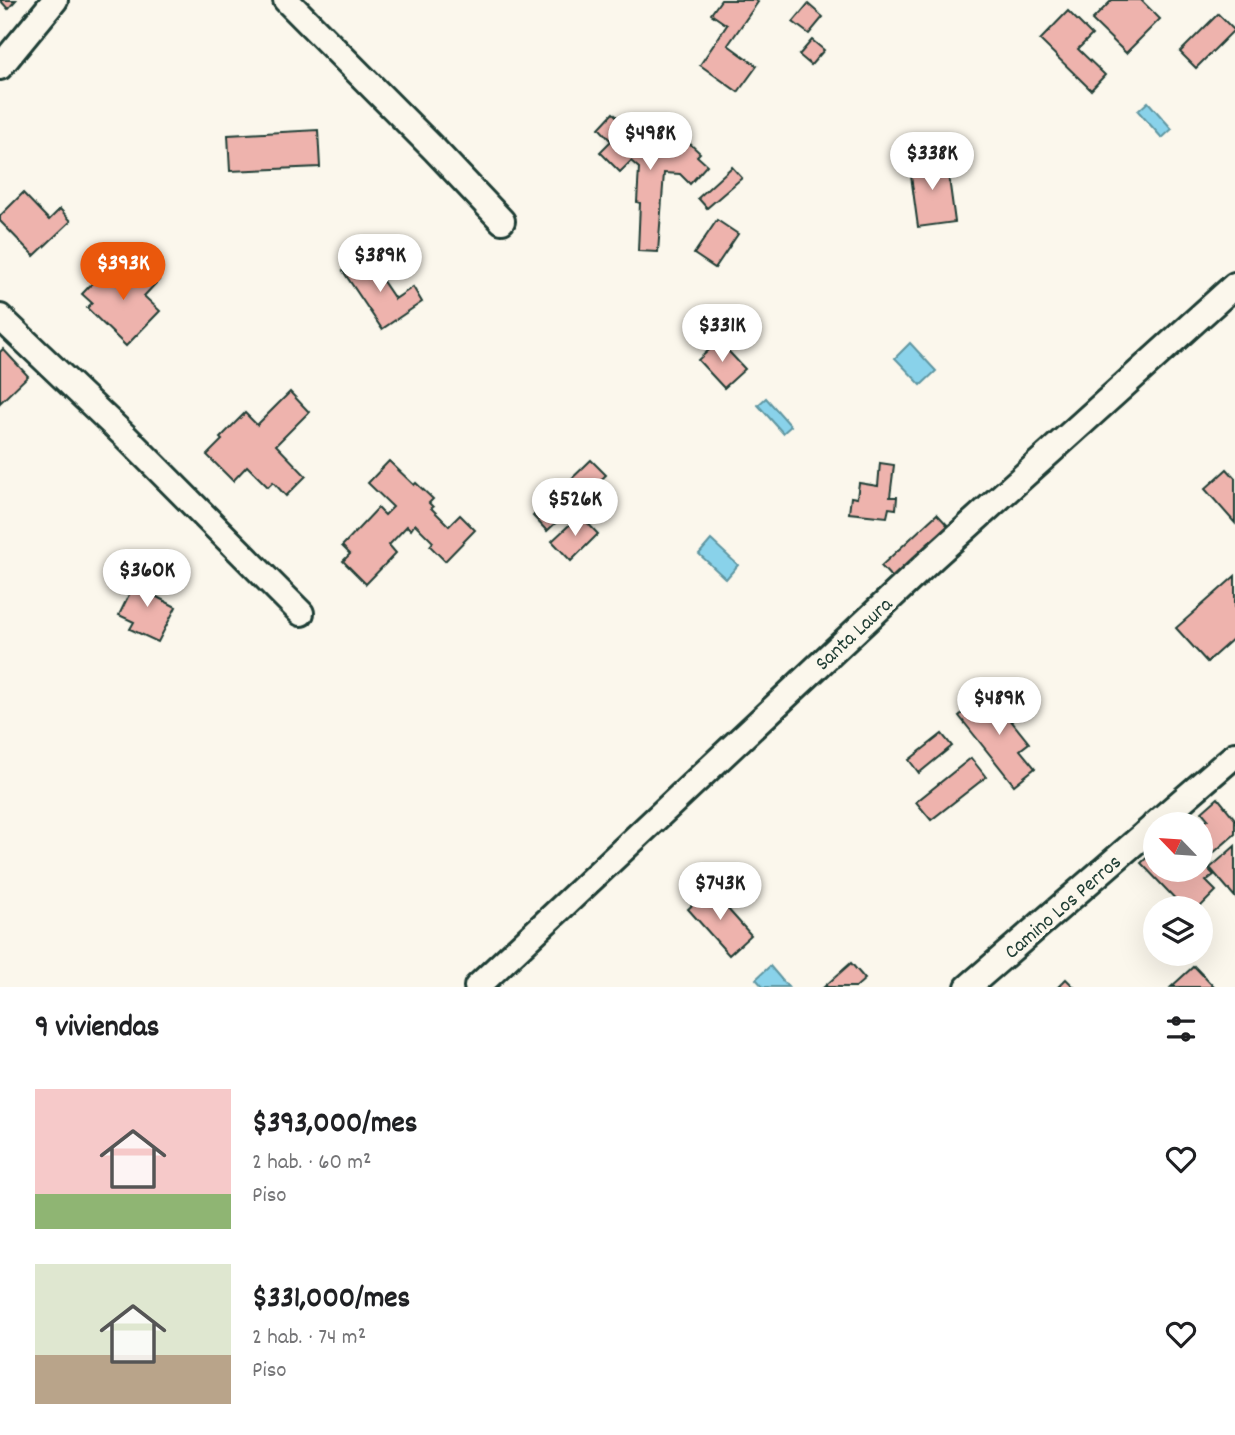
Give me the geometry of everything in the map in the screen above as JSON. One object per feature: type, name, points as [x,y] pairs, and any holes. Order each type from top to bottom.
[{"type":"street","points":[[0,67],[55,0]]},
{"type":"street","points":[[286,0],[502,221]]},
{"type":"street","name":"Santa Laura","points":[[477,987],[934,557],[1235,285]]},
{"type":"street","points":[[0,317],[125,436],[301,613]]},
{"type":"street","name":"Camino Los Perros","points":[[1169,812],[1235,755]]},
{"type":"street","name":"Camino Los Perros","points":[[968,987],[1143,834]]},
{"type":"water","points":[[1148,102],[1172,129],[1162,138],[1138,111]]},
{"type":"water","points":[[910,343],[936,371],[921,385],[895,358]]},
{"type":"water","points":[[766,398],[791,426],[783,433],[758,405]]},
{"type":"water","points":[[711,540],[738,565],[726,579],[699,554]]},
{"type":"water","points":[[770,966],[788,987],[763,987],[756,979]]},
{"type":"building","points":[[0,0],[16,0],[8,9]]},
{"type":"building","points":[[721,0],[758,2],[728,45],[757,66],[738,92],[700,65],[727,25],[711,14]]},
{"type":"building","points":[[1112,0],[1141,0],[1160,19],[1126,53],[1092,20]]},
{"type":"building","points":[[808,4],[823,17],[809,34],[793,22]]},
{"type":"building","points":[[1068,11],[1092,35],[1078,49],[1105,75],[1091,90],[1040,40]]},
{"type":"building","points":[[1218,14],[1234,30],[1196,68],[1180,52]]},
{"type":"building","points":[[812,40],[824,50],[811,65],[799,55]]},
{"type":"building","points":[[613,113],[654,152],[675,130],[700,153],[697,156],[707,165],[690,184],[680,174],[664,173],[658,252],[638,251],[639,168],[631,161],[620,172],[600,152],[611,141],[599,128]]},
{"type":"building","points":[[318,130],[320,167],[230,171],[228,135]]},
{"type":"building","points":[[946,156],[955,222],[918,227],[909,161]]},
{"type":"building","points":[[732,167],[742,178],[707,208],[698,198]]},
{"type":"building","points":[[23,193],[49,220],[60,209],[71,221],[34,256],[0,221],[0,216]]},
{"type":"building","points":[[717,220],[738,234],[715,268],[694,254]]},
{"type":"building","points":[[366,256],[395,299],[413,287],[422,302],[382,329],[343,271]]},
{"type":"building","points":[[142,263],[159,280],[144,296],[160,311],[126,346],[87,308],[92,303],[82,294],[102,273],[112,283],[125,269],[131,275]]},
{"type":"building","points":[[719,341],[745,369],[724,388],[698,360]]},
{"type":"building","points":[[3,349],[28,376],[0,403],[0,352]]},
{"type":"building","points":[[290,392],[309,412],[276,445],[306,476],[286,496],[273,482],[268,487],[247,466],[233,481],[207,455],[245,413],[257,425]]},
{"type":"building","points":[[591,460],[606,475],[547,531],[533,516]]},
{"type":"building","points":[[389,461],[433,499],[429,503],[433,507],[431,508],[449,526],[460,515],[475,530],[445,561],[430,546],[433,542],[415,524],[411,530],[407,526],[389,545],[396,553],[366,584],[343,561],[350,554],[342,546],[378,508],[385,515],[393,507],[368,483]]},
{"type":"building","points":[[880,463],[894,465],[890,497],[897,497],[896,509],[889,508],[887,517],[849,513],[851,497],[857,498],[859,483],[878,486]]},
{"type":"building","points":[[1227,469],[1235,478],[1235,523],[1205,489]]},
{"type":"building","points":[[937,514],[951,529],[895,581],[881,566]]},
{"type":"building","points":[[580,515],[598,534],[571,561],[552,541]]},
{"type":"building","points":[[139,574],[161,585],[155,596],[176,607],[158,642],[130,629],[134,622],[119,615]]},
{"type":"building","points":[[1235,576],[1235,637],[1207,662],[1176,628]]},
{"type":"building","points":[[988,692],[1029,743],[1020,750],[1035,768],[1014,785],[959,716]]},
{"type":"building","points":[[942,734],[952,746],[919,773],[909,760]]},
{"type":"building","points":[[971,758],[986,777],[931,820],[916,802]]},
{"type":"building","points":[[1218,798],[1235,819],[1235,834],[1213,853],[1213,812],[1202,812]]},
{"type":"building","points":[[1235,846],[1235,897],[1213,871],[1213,865]]},
{"type":"building","points":[[1159,882],[1207,882],[1216,891],[1211,896],[1173,896]]},
{"type":"building","points":[[710,889],[751,935],[729,955],[688,909]]},
{"type":"building","points":[[851,963],[865,979],[856,987],[824,987]]},
{"type":"building","points":[[1194,966],[1214,987],[1171,987]]},
{"type":"building","points":[[1066,979],[1074,987],[1058,987]]}]
